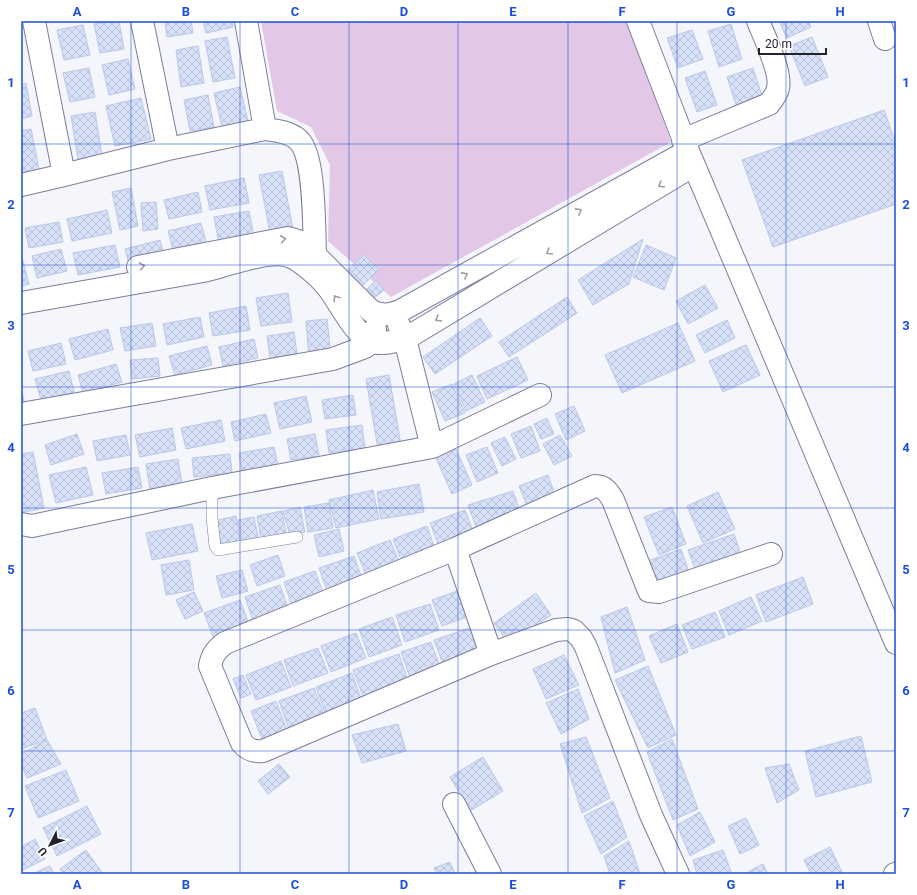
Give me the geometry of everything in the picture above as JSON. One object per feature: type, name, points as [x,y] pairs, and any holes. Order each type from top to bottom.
[{"type":"street","points":[[34,21],[64,175]]},
{"type":"street","points":[[142,21],[168,149]]},
{"type":"street","points":[[246,21],[265,129]]},
{"type":"street","points":[[638,21],[688,152],[896,643]]},
{"type":"street","points":[[21,303],[205,270],[271,254],[289,256],[300,262],[328,287],[356,330],[371,342],[383,343],[405,339],[688,152],[768,104],[775,97],[779,87],[779,74],[758,21]]},
{"type":"street","points":[[21,184],[64,175],[168,149],[265,129],[291,135],[301,142],[308,156],[312,187],[315,255]]},
{"type":"street","points":[[21,414],[333,358],[354,352],[365,347],[371,342],[386,314],[688,152]]},
{"type":"street","points":[[21,289],[288,238],[301,242],[371,311],[386,314],[405,339],[432,447]]},
{"type":"street","points":[[21,524],[32,526],[212,488],[432,447],[540,395]]},
{"type":"street","points":[[678,874],[651,815],[589,654],[581,638],[574,631],[568,629],[556,630],[491,654],[263,751],[256,752],[249,749],[242,743],[210,666],[211,658],[216,650],[225,643],[456,549],[595,486],[602,486],[613,500],[646,587],[649,591],[659,592],[771,554]]},
{"type":"street","points":[[456,549],[491,654]]},
{"type":"street","points":[[454,804],[490,874]]},
{"type":"lane","points":[[212,488],[214,546],[218,550],[297,537]]},
{"type":"shaded area","points":[[261,21],[627,21],[671,142],[391,297],[328,241],[330,165],[311,127],[277,111]]},
{"type":"building","points":[[119,21],[124,49],[100,53],[94,24]]},
{"type":"building","points":[[165,21],[191,21],[193,33],[167,37]]},
{"type":"building","points":[[203,21],[232,21],[233,27],[206,33]]},
{"type":"building","points":[[779,21],[808,21],[811,27],[787,38]]},
{"type":"building","points":[[731,24],[742,59],[719,67],[708,31]]},
{"type":"building","points":[[83,25],[90,55],[64,60],[57,30]]},
{"type":"building","points":[[692,30],[703,59],[678,68],[667,38]]},
{"type":"building","points":[[227,37],[235,78],[213,82],[205,41]]},
{"type":"building","points":[[812,37],[828,77],[805,86],[789,46]]},
{"type":"building","points":[[198,46],[204,83],[181,87],[176,50]]},
{"type":"building","points":[[128,59],[135,89],[109,95],[102,65]]},
{"type":"building","points":[[89,68],[95,97],[70,102],[63,73]]},
{"type":"building","points":[[753,68],[763,99],[737,108],[727,77]]},
{"type":"building","points":[[705,71],[717,105],[697,112],[685,78]]},
{"type":"building","points":[[26,83],[32,116],[21,119],[21,84]]},
{"type":"building","points":[[240,87],[248,121],[222,127],[214,93]]},
{"type":"building","points":[[208,95],[214,127],[190,131],[184,100]]},
{"type":"building","points":[[141,98],[151,139],[115,146],[106,106]]},
{"type":"building","points":[[884,110],[896,144],[896,204],[773,247],[742,160]]},
{"type":"building","points":[[95,112],[102,155],[78,159],[71,116]]},
{"type":"building","points":[[31,129],[40,174],[21,177],[21,131]]},
{"type":"building","points":[[282,171],[293,229],[270,233],[259,175]]},
{"type":"building","points":[[244,178],[249,203],[210,210],[205,186]]},
{"type":"building","points":[[131,188],[138,226],[120,230],[112,192]]},
{"type":"building","points":[[198,192],[202,212],[169,219],[164,200]]},
{"type":"building","points":[[156,202],[158,229],[143,231],[141,203]]},
{"type":"building","points":[[107,210],[112,233],[72,241],[67,219]]},
{"type":"building","points":[[249,211],[254,237],[219,243],[214,217]]},
{"type":"building","points":[[59,222],[63,242],[29,248],[25,228]]},
{"type":"building","points":[[201,223],[206,242],[173,250],[168,231]]},
{"type":"building","points":[[643,239],[629,284],[593,305],[578,280]]},
{"type":"building","points":[[160,240],[164,255],[129,264],[125,249]]},
{"type":"building","points":[[115,245],[120,267],[78,275],[73,253]]},
{"type":"building","points":[[646,245],[676,258],[664,290],[633,277]]},
{"type":"building","points":[[61,249],[67,271],[37,278],[32,256]]},
{"type":"building","points":[[21,254],[29,284],[21,286]]},
{"type":"building","points":[[364,255],[379,270],[362,286],[348,270]]},
{"type":"building","points":[[376,280],[384,290],[374,298],[367,289]]},
{"type":"building","points":[[705,285],[718,308],[688,324],[676,301]]},
{"type":"building","points":[[288,293],[292,322],[261,326],[256,298]]},
{"type":"building","points":[[567,297],[577,313],[509,357],[499,342]]},
{"type":"building","points":[[246,306],[250,330],[213,336],[209,313]]},
{"type":"building","points":[[200,317],[204,337],[167,345],[163,324]]},
{"type":"building","points":[[480,318],[492,336],[435,374],[423,357]]},
{"type":"building","points":[[327,319],[331,355],[309,357],[306,321]]},
{"type":"building","points":[[727,320],[735,338],[705,353],[696,335]]},
{"type":"building","points":[[152,323],[156,346],[125,351],[120,328]]},
{"type":"building","points":[[678,323],[695,361],[622,393],[605,355]]},
{"type":"building","points":[[108,329],[113,350],[75,360],[69,339]]},
{"type":"building","points":[[294,332],[297,354],[270,358],[267,336]]},
{"type":"building","points":[[254,339],[258,358],[223,366],[219,347]]},
{"type":"building","points":[[61,343],[66,364],[33,371],[28,351]]},
{"type":"building","points":[[746,345],[760,375],[723,392],[709,361]]},
{"type":"building","points":[[207,346],[212,365],[175,375],[169,356]]},
{"type":"building","points":[[517,357],[528,380],[487,399],[477,376]]},
{"type":"building","points":[[158,358],[160,376],[132,379],[130,360]]},
{"type":"building","points":[[116,364],[122,382],[83,393],[78,375]]},
{"type":"building","points":[[69,371],[74,392],[41,400],[35,379]]},
{"type":"building","points":[[389,375],[401,445],[378,449],[366,379]]},
{"type":"building","points":[[472,375],[485,402],[466,411],[454,384]]},
{"type":"building","points":[[452,384],[465,413],[445,421],[432,392]]},
{"type":"building","points":[[21,388],[26,409],[21,410]]},
{"type":"building","points":[[353,395],[356,415],[325,419],[322,400]]},
{"type":"building","points":[[306,396],[312,422],[280,429],[274,403]]},
{"type":"building","points":[[574,406],[585,431],[566,440],[555,414]]},
{"type":"building","points":[[266,414],[271,433],[235,441],[231,422]]},
{"type":"building","points":[[547,418],[554,434],[541,439],[534,424]]},
{"type":"building","points":[[221,420],[225,441],[186,449],[181,428]]},
{"type":"building","points":[[362,425],[365,448],[329,453],[326,430]]},
{"type":"building","points":[[531,426],[540,451],[521,458],[511,434]]},
{"type":"building","points":[[172,428],[176,450],[140,457],[135,435]]},
{"type":"building","points":[[77,434],[84,454],[51,465],[45,445]]},
{"type":"building","points":[[315,434],[319,456],[291,460],[287,439]]},
{"type":"building","points":[[126,435],[130,455],[97,461],[93,441]]},
{"type":"building","points":[[560,435],[572,456],[554,465],[543,444]]},
{"type":"building","points":[[505,437],[516,459],[502,466],[491,443]]},
{"type":"building","points":[[274,447],[278,466],[242,473],[239,453]]},
{"type":"building","points":[[487,447],[498,473],[477,482],[466,455]]},
{"type":"building","points":[[456,449],[472,485],[452,494],[436,458]]},
{"type":"building","points":[[33,452],[44,508],[21,513],[21,454]]},
{"type":"building","points":[[230,454],[232,473],[194,477],[192,458]]},
{"type":"building","points":[[178,459],[182,484],[150,489],[146,464]]},
{"type":"building","points":[[86,467],[93,495],[56,503],[49,475]]},
{"type":"building","points":[[138,467],[142,488],[106,494],[102,473]]},
{"type":"building","points":[[548,475],[558,503],[530,513],[519,486]]},
{"type":"building","points":[[419,484],[424,512],[381,519],[377,492]]},
{"type":"building","points":[[373,490],[379,519],[336,528],[329,500]]},
{"type":"building","points":[[513,491],[522,517],[478,532],[468,505]]},
{"type":"building","points":[[718,492],[735,529],[703,543],[687,506]]},
{"type":"building","points":[[329,503],[333,528],[308,532],[304,507]]},
{"type":"building","points":[[300,507],[305,532],[290,536],[283,511]]},
{"type":"building","points":[[672,507],[686,544],[659,555],[644,517]]},
{"type":"building","points":[[465,510],[475,536],[440,549],[430,523]]},
{"type":"building","points":[[282,511],[286,534],[261,539],[257,516]]},
{"type":"building","points":[[236,516],[241,542],[219,546],[214,521]]},
{"type":"building","points":[[254,517],[259,541],[243,544],[238,520]]},
{"type":"building","points":[[192,524],[198,551],[152,560],[146,533]]},
{"type":"building","points":[[427,526],[436,552],[403,565],[393,539]]},
{"type":"building","points":[[339,529],[344,551],[319,557],[314,535]]},
{"type":"building","points":[[734,534],[743,561],[698,577],[688,550]]},
{"type":"building","points":[[390,540],[401,567],[368,580],[357,553]]},
{"type":"building","points":[[681,549],[691,578],[658,590],[648,561]]},
{"type":"building","points":[[278,555],[285,576],[257,586],[250,565]]},
{"type":"building","points":[[354,556],[363,581],[328,594],[319,568]]},
{"type":"building","points":[[189,560],[194,590],[166,595],[161,565]]},
{"type":"building","points":[[242,570],[248,591],[222,598],[216,576]]},
{"type":"building","points":[[315,571],[325,598],[293,609],[284,582]]},
{"type":"building","points":[[803,577],[813,604],[766,622],[756,595]]},
{"type":"building","points":[[280,585],[289,611],[254,624],[245,597]]},
{"type":"building","points":[[460,590],[470,616],[442,626],[432,600]]},
{"type":"building","points":[[194,592],[203,611],[185,619],[176,600]]},
{"type":"building","points":[[536,593],[551,615],[509,644],[494,623]]},
{"type":"building","points":[[751,597],[762,621],[729,635],[719,611]]},
{"type":"building","points":[[240,600],[250,627],[215,641],[204,613]]},
{"type":"building","points":[[430,604],[439,630],[405,642],[396,615]]},
{"type":"building","points":[[627,607],[645,660],[615,673],[601,617]]},
{"type":"building","points":[[715,612],[725,637],[692,649],[682,625]]},
{"type":"building","points":[[392,617],[402,645],[369,657],[359,629]]},
{"type":"building","points":[[677,624],[688,652],[661,663],[649,636]]},
{"type":"building","points":[[473,627],[483,653],[444,667],[434,640]]},
{"type":"building","points":[[356,633],[366,658],[331,672],[321,646]]},
{"type":"building","points":[[431,642],[441,670],[411,680],[401,652]]},
{"type":"building","points":[[318,648],[328,673],[293,686],[284,660]]},
{"type":"building","points":[[399,654],[409,684],[364,699],[353,670]]},
{"type":"building","points":[[564,655],[579,685],[546,699],[533,669]]},
{"type":"building","points":[[281,661],[291,687],[256,700],[246,675]]},
{"type":"building","points":[[648,666],[676,735],[648,748],[615,680]]},
{"type":"building","points":[[352,673],[362,702],[326,715],[316,687]]},
{"type":"building","points":[[243,675],[251,694],[241,698],[233,679]]},
{"type":"building","points":[[314,688],[325,717],[289,729],[279,701]]},
{"type":"building","points":[[578,689],[589,719],[561,734],[546,703]]},
{"type":"building","points":[[276,701],[287,730],[262,739],[251,711]]},
{"type":"building","points":[[35,708],[47,740],[21,749],[21,713]]},
{"type":"building","points":[[398,724],[406,751],[362,763],[352,735]]},
{"type":"building","points":[[861,736],[872,782],[816,797],[805,751]]},
{"type":"building","points":[[586,737],[610,798],[582,813],[560,744]]},
{"type":"building","points":[[672,739],[698,809],[673,820],[647,752]]},
{"type":"building","points":[[47,740],[61,764],[27,778],[21,763],[21,754]]},
{"type":"building","points":[[483,757],[503,791],[470,811],[450,777]]},
{"type":"building","points":[[279,764],[290,777],[268,794],[258,781]]},
{"type":"building","points":[[789,764],[799,790],[777,803],[765,768]]},
{"type":"building","points":[[66,770],[79,801],[38,818],[25,786]]},
{"type":"building","points":[[613,801],[627,837],[601,854],[584,816]]},
{"type":"building","points":[[87,806],[101,834],[57,856],[43,828]]},
{"type":"building","points":[[700,812],[715,842],[690,856],[677,825]]},
{"type":"building","points":[[746,818],[759,845],[740,854],[728,826]]},
{"type":"building","points":[[35,839],[45,859],[21,871],[21,847]]},
{"type":"building","points":[[629,841],[640,874],[610,874],[604,856]]},
{"type":"building","points":[[830,847],[843,874],[811,874],[804,860]]},
{"type":"building","points":[[86,850],[103,874],[64,874],[60,869]]},
{"type":"building","points":[[723,850],[732,874],[697,874],[693,860]]},
{"type":"building","points":[[450,862],[455,874],[437,874],[434,868]]},
{"type":"building","points":[[763,864],[768,874],[744,874]]},
{"type":"building","points":[[50,866],[54,874],[32,874]]}]
